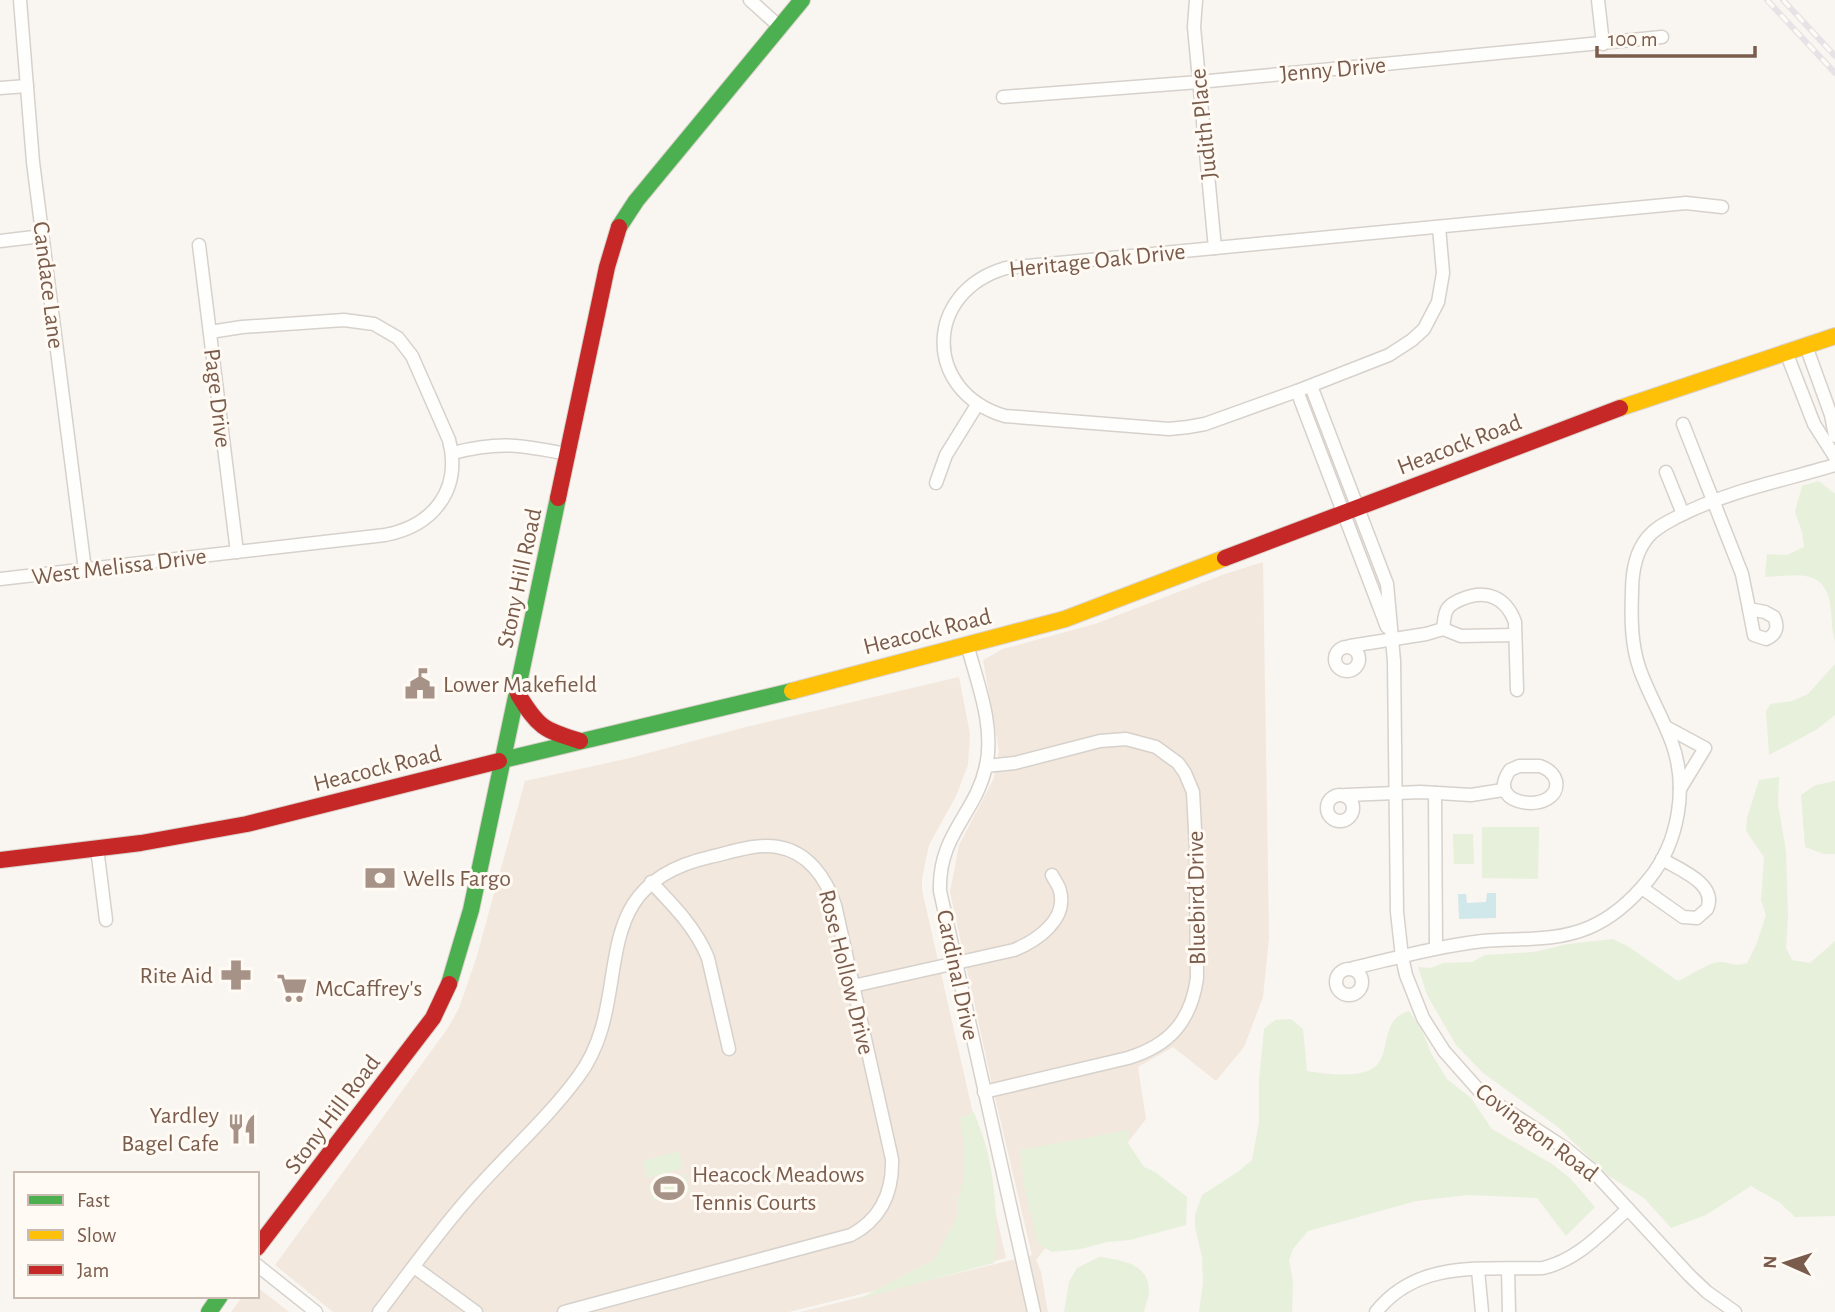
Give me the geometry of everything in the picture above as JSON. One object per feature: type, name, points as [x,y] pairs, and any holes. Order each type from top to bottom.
[{"type":"main road","name":"Stony Hill Road","points":[[259,1245],[384,1084],[433,1018],[444,998],[461,949],[505,760],[607,267],[621,225],[644,190],[802,0]]},
{"type":"main road","name":"Heacock Road","points":[[0,860],[176,838],[247,824],[729,707],[1095,609],[1222,558],[1623,407],[1835,336]]},
{"type":"main road","points":[[518,694],[536,723],[544,730],[583,742]]},
{"type":"street","name":"Candace Lane","points":[[20,0],[42,236],[85,570]]},
{"type":"street","points":[[750,0],[780,27]]},
{"type":"street","name":"Judith Place","points":[[1196,0],[1194,27],[1215,248]]},
{"type":"street","points":[[1598,0],[1602,44]]},
{"type":"street","name":"Jenny Drive","points":[[1003,97],[1199,82],[1662,37]]},
{"type":"street","points":[[0,88],[27,86]]},
{"type":"street","name":"Heritage Oak Drive","points":[[1439,227],[1443,266],[1442,290],[1433,314],[1412,341],[1389,355],[1205,424],[1169,429],[1005,416],[977,405],[966,396],[952,376],[947,363],[944,337],[955,302],[972,284],[984,276],[1006,268],[1686,203],[1722,207]]},
{"type":"street","points":[[0,242],[42,236]]},
{"type":"street","name":"Page Drive","points":[[199,245],[237,552]]},
{"type":"street","points":[[210,332],[242,327],[362,321],[384,329],[404,344],[412,356],[453,453],[475,447],[509,444],[567,454]]},
{"type":"street","points":[[1806,345],[1835,436]]},
{"type":"street","points":[[1786,352],[1814,424],[1835,457]]},
{"type":"street","points":[[1311,386],[1350,510]]},
{"type":"street","points":[[1297,391],[1350,510]]},
{"type":"street","points":[[936,483],[946,455],[977,405]]},
{"type":"street","points":[[1683,424],[1742,575],[1749,608]]},
{"type":"street","name":"West Melissa Drive","points":[[0,579],[385,534],[411,528],[441,503],[452,475],[453,453]]},
{"type":"street","points":[[1353,968],[1436,948],[1483,941],[1544,939],[1570,934],[1603,920],[1642,888],[1662,859],[1676,822],[1680,789],[1677,757],[1640,672],[1633,639],[1632,578],[1639,553],[1647,538],[1664,524],[1683,514],[1754,487],[1835,465]]},
{"type":"street","points":[[1666,472],[1683,514]]},
{"type":"street","name":"Covington Road","points":[[1350,510],[1387,584],[1392,640],[1397,912],[1406,975],[1423,1018],[1460,1070],[1496,1104],[1565,1148],[1591,1170],[1699,1284],[1735,1312]]},
{"type":"street","points":[[1443,629],[1447,609],[1454,602],[1486,593],[1502,603],[1512,613],[1515,622],[1517,690]]},
{"type":"street","points":[[1350,646],[1443,629],[1461,636],[1515,635]]},
{"type":"street","name":"Cardinal Drive","points":[[967,644],[988,734],[986,766],[975,796],[947,845],[940,879],[943,912],[1034,1312]]},
{"type":"street","points":[[1666,727],[1705,748],[1680,789]]},
{"type":"street","name":"Bluebird Drive","points":[[984,1092],[1128,1058],[1151,1050],[1172,1034],[1182,1022],[1194,997],[1198,978],[1193,792],[1178,763],[1156,747],[1126,739],[1100,741],[1015,763],[986,766]]},
{"type":"street","points":[[1346,795],[1483,794],[1503,790]]},
{"type":"street","points":[[1435,793],[1436,948]]},
{"type":"street","name":"Rose Hollow Drive","points":[[379,1312],[463,1204],[565,1094],[586,1066],[601,1025],[622,927],[635,899],[651,882],[681,865],[750,848],[778,847],[799,855],[816,868],[831,894],[853,986],[892,1159],[890,1190],[881,1209],[868,1224],[851,1235],[822,1245],[564,1312]]},
{"type":"street","points":[[97,849],[106,920]]},
{"type":"street","points":[[1642,888],[1683,916],[1697,918],[1707,909],[1710,896],[1705,887],[1662,859]]},
{"type":"street","points":[[853,986],[1014,950],[1042,934],[1052,923],[1060,902],[1060,890],[1052,875]]},
{"type":"street","points":[[651,882],[703,945],[729,1049]]},
{"type":"street","points":[[1376,1312],[1392,1294],[1411,1282],[1440,1272],[1543,1268],[1568,1260],[1628,1209]]},
{"type":"street","points":[[259,1267],[316,1312]]},
{"type":"street","points":[[414,1267],[476,1312]]},
{"type":"street","points":[[1508,1269],[1509,1312]]},
{"type":"street","points":[[1478,1270],[1482,1312]]},
{"type":"shaded area","points":[[1263,562],[1269,938],[1263,997],[1244,1047],[1216,1081],[1173,1047],[1138,1067],[1146,1119],[1036,1260],[1041,1272],[1048,1312],[800,1312],[1032,1255],[950,892],[959,845],[994,778],[999,751],[983,660],[1003,649],[1095,624]]},
{"type":"shaded area","points":[[959,677],[970,734],[968,765],[956,796],[929,845],[922,890],[1006,1258],[789,1312],[333,1312],[275,1265],[448,1028],[459,1008],[476,959],[525,781],[630,758],[742,728]]},
{"type":"shaded area","points":[[259,1289],[289,1312],[231,1312],[242,1298],[259,1298]]},
{"type":"green space","points":[[1819,481],[1835,494],[1835,641],[1830,602],[1821,583],[1814,578],[1796,575],[1765,577],[1767,554],[1787,555],[1804,547],[1795,512],[1802,486]]},
{"type":"green space","points":[[1835,664],[1835,715],[1816,730],[1769,755],[1766,712],[1770,704],[1792,701],[1808,694]]},
{"type":"green space","points":[[1779,777],[1778,804],[1786,851],[1786,948],[1792,960],[1810,963],[1835,941],[1835,1216],[1795,1217],[1779,1202],[1751,1186],[1706,1215],[1671,1228],[1644,1198],[1607,1175],[1558,1127],[1483,1073],[1456,1045],[1427,995],[1418,967],[1431,968],[1443,963],[1472,962],[1485,955],[1534,952],[1568,944],[1613,939],[1678,981],[1715,963],[1747,963],[1766,915],[1761,900],[1764,857],[1746,831],[1747,818],[1759,780]]},
{"type":"green space","points":[[1835,781],[1835,854],[1824,854],[1805,847],[1801,795],[1816,785]]},
{"type":"green space","points":[[1482,827],[1539,827],[1538,879],[1482,878]]},
{"type":"green space","points":[[1453,834],[1473,834],[1474,864],[1454,864]]},
{"type":"green space","points":[[1409,1011],[1447,1079],[1471,1098],[1492,1129],[1552,1164],[1570,1178],[1595,1207],[1566,1236],[1537,1198],[1468,1195],[1416,1201],[1308,1231],[1293,1249],[1289,1260],[1293,1282],[1292,1312],[1199,1312],[1203,1283],[1202,1257],[1195,1215],[1202,1195],[1252,1160],[1259,1122],[1259,1080],[1264,1029],[1275,1020],[1291,1019],[1303,1029],[1307,1071],[1354,1074],[1376,1066],[1381,1059],[1392,1023]]},
{"type":"green space","points":[[974,1112],[987,1149],[993,1181],[996,1208],[994,1263],[859,1299],[935,1259],[958,1214],[958,1199],[963,1181],[960,1118]]},
{"type":"green space","points":[[1129,1130],[1128,1143],[1144,1167],[1155,1172],[1187,1197],[1186,1225],[1130,1240],[1107,1242],[1081,1249],[1052,1252],[1038,1244],[1024,1185],[1020,1150]]},
{"type":"green space","name":"Heacock Meadows Tennis Courts","points":[[679,1151],[683,1168],[647,1178],[643,1161]]},
{"type":"green space","name":"Heacock Meadows Tennis Courts","points":[[685,1174],[690,1192],[653,1201],[649,1184]]},
{"type":"green space","points":[[1099,1257],[1131,1264],[1143,1273],[1149,1292],[1144,1312],[1064,1312],[1069,1282],[1077,1268]]},
{"type":"water","points":[[1487,893],[1496,893],[1496,918],[1459,919],[1458,894],[1466,894],[1467,903],[1486,902]]},
{"type":"railway","points":[[1767,0],[1835,73]]},
{"type":"railway","points":[[1783,0],[1835,56]]},
{"type":"traffic: fast","points":[[619,227],[636,201],[802,0]]},
{"type":"traffic: fast","points":[[449,984],[471,910],[558,498]]},
{"type":"traffic: fast","points":[[499,761],[792,691]]},
{"type":"traffic: fast","points":[[209,1312],[219,1298]]},
{"type":"traffic: slow","points":[[1620,408],[1835,336]]},
{"type":"traffic: slow","points":[[792,691],[1065,619],[1225,558]]},
{"type":"traffic: jam","points":[[558,498],[607,267],[619,227]]},
{"type":"traffic: jam","points":[[1225,558],[1620,408]]},
{"type":"traffic: jam","points":[[518,694],[543,726],[580,741]]},
{"type":"traffic: jam","points":[[0,860],[141,843],[247,824],[499,761]]},
{"type":"traffic: jam","points":[[259,1245],[433,1018],[449,984]]},
{"type":"place","name":"Lower Makefield","points":[[420,684]]},
{"type":"place","name":"Wells Fargo","points":[[380,878]]},
{"type":"place","name":"Rite Aid","points":[[236,975]]},
{"type":"place","name":"McCaffrey's","points":[[292,988]]},
{"type":"place","name":"Yardley Bagel Cafe","points":[[242,1129]]},
{"type":"place","name":"Heacock Meadows Tennis Courts","points":[[669,1188]]}]
